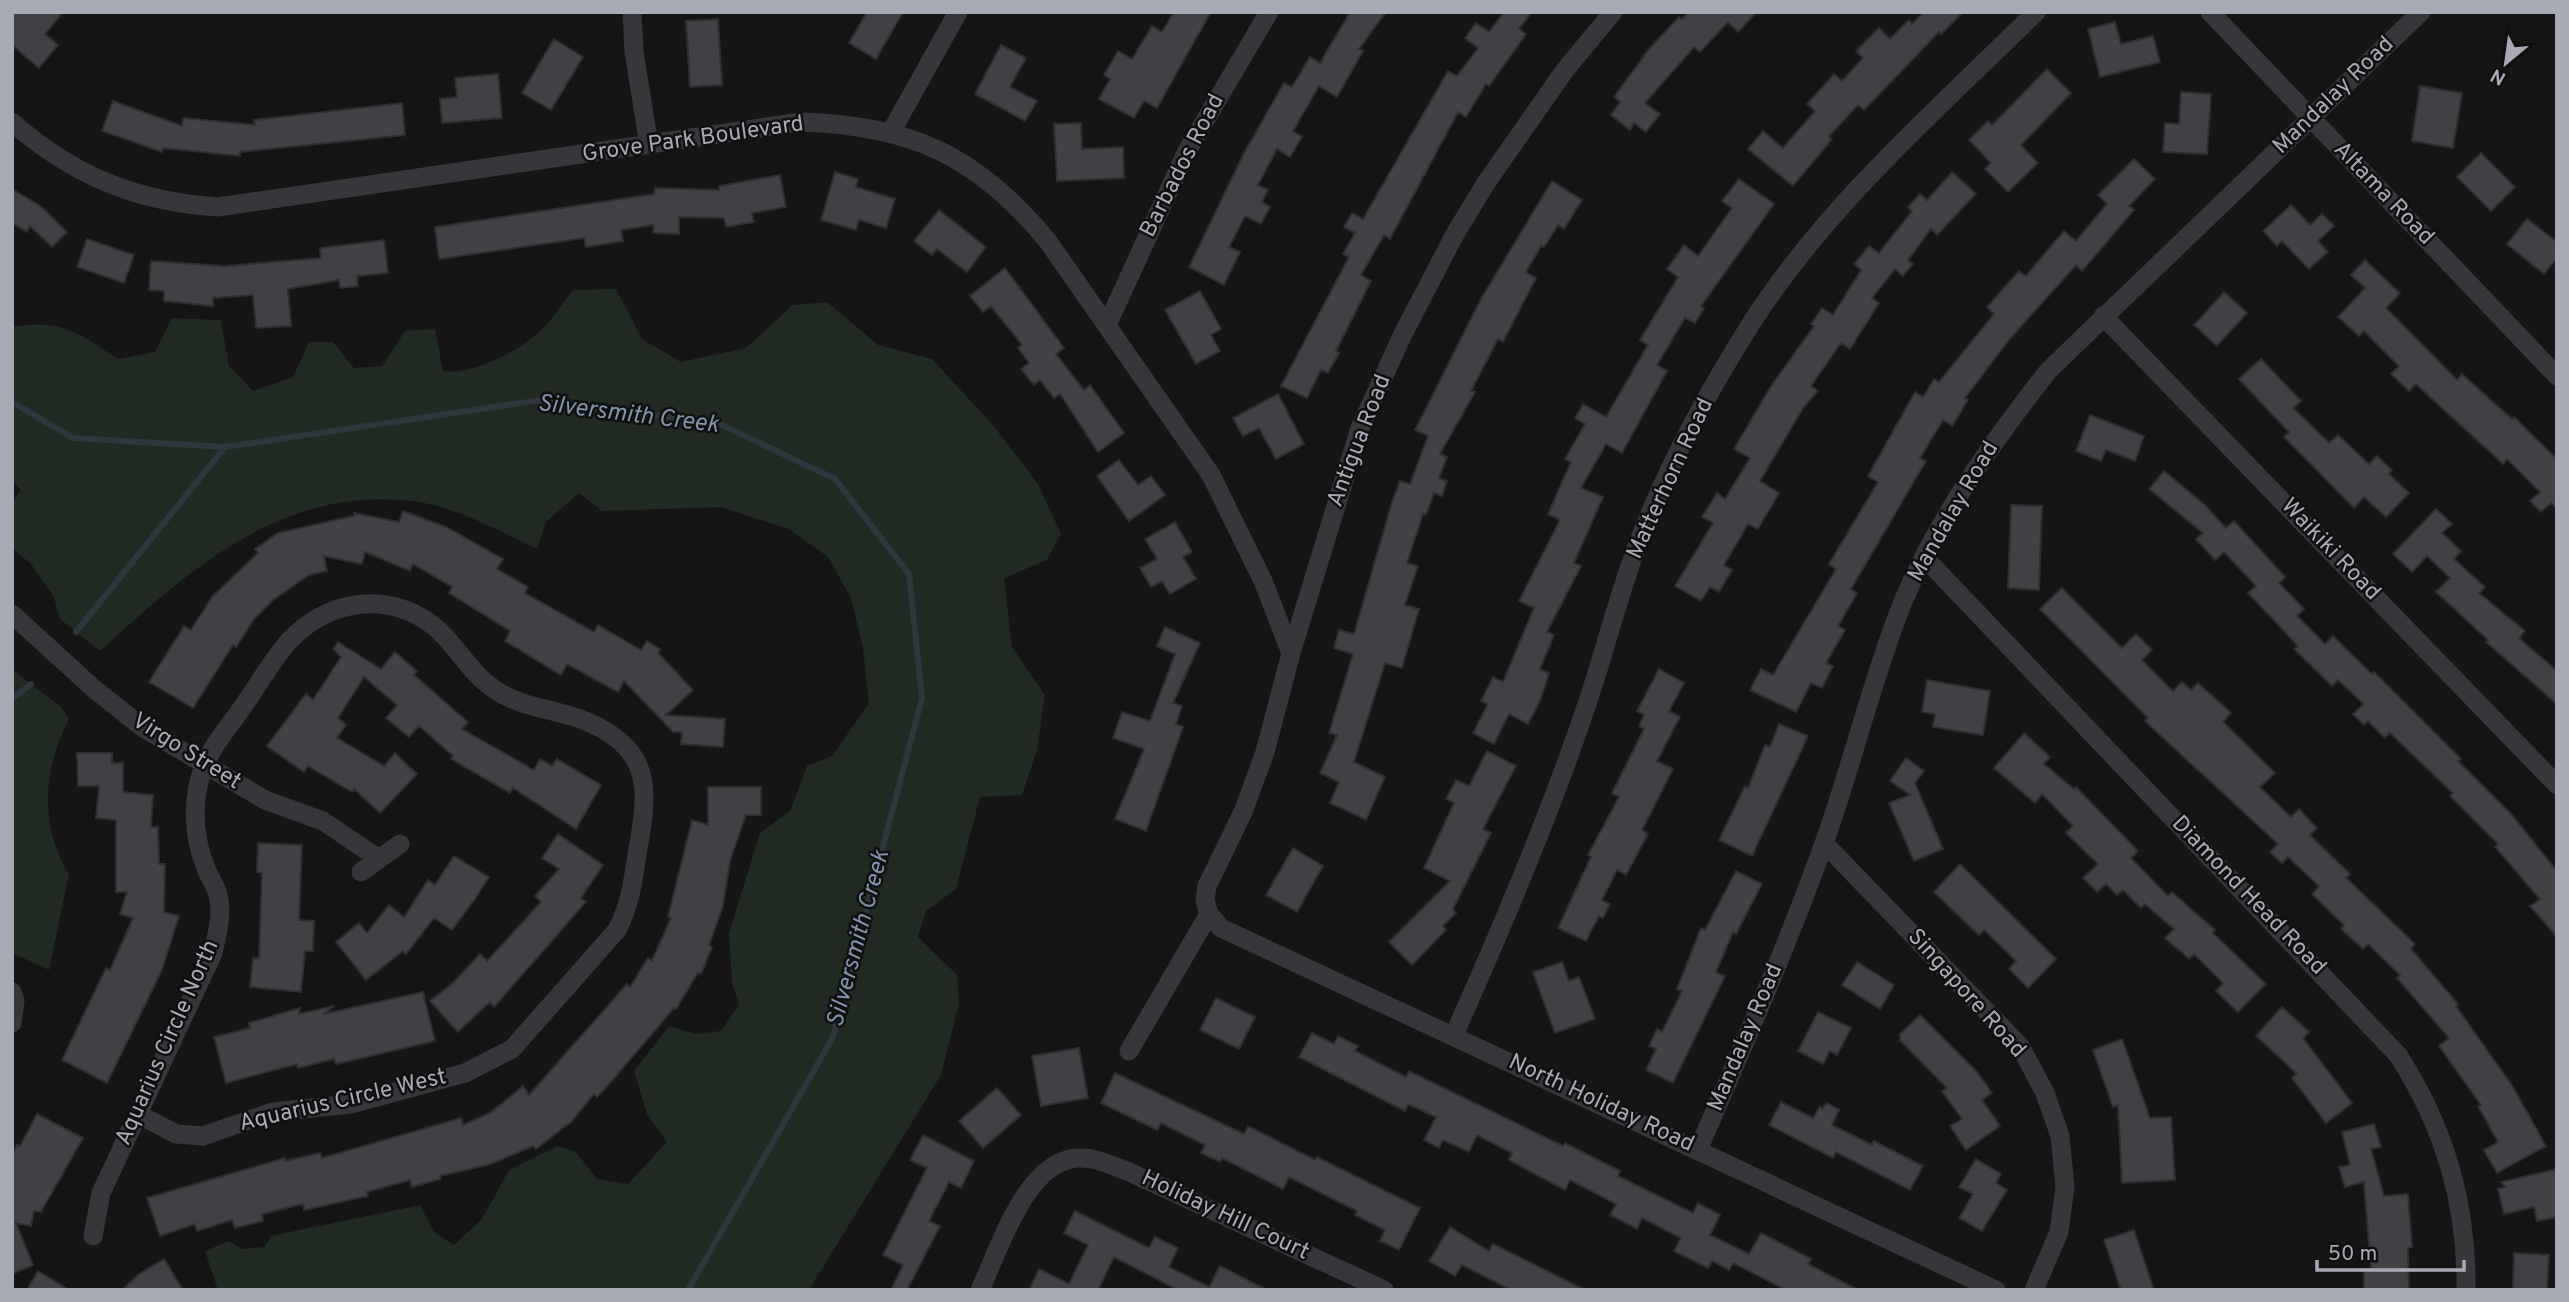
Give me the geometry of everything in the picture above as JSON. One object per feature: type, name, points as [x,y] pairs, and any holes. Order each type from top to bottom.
[{"type":"street","points":[[632,12],[634,52],[649,145]]},
{"type":"street","points":[[891,132],[958,12]]},
{"type":"street","name":"Barbados Road","points":[[1107,325],[1187,151],[1269,12]]},
{"type":"street","name":"Antigua Road","points":[[1209,914],[1205,900],[1207,887],[1243,812],[1265,752],[1291,653],[1360,428],[1403,334],[1455,234],[1486,183],[1551,90],[1613,12]]},
{"type":"street","name":"Matterhorn Road","points":[[1454,1035],[1521,884],[1586,707],[1635,552],[1652,509],[1712,389],[1753,320],[1814,237],[1879,167],[2036,12]]},
{"type":"street","name":"Altama Road","points":[[2210,12],[2557,376]]},
{"type":"street","name":"Mandalay Road","points":[[1698,1150],[1784,951],[1824,843],[1902,604],[1958,496],[2000,432],[2048,371],[2421,12]]},
{"type":"street","name":"Grove Park Boulevard","points":[[12,122],[49,152],[101,183],[158,201],[218,207],[801,122],[851,124],[891,132],[942,151],[992,182],[1048,240],[1223,496],[1263,581],[1291,653]]},
{"type":"street","name":"Waikiki Road","points":[[2103,316],[2557,785]]},
{"type":"street","name":"Diamond Head Road","points":[[1925,558],[2399,1055],[2434,1117],[2451,1165],[2464,1225],[2466,1290]]},
{"type":"street","name":"Aquarius Circle West","points":[[138,1114],[176,1133],[203,1136],[273,1112],[351,1104],[465,1073],[512,1049],[617,930],[628,909],[646,805],[645,780],[636,759],[614,735],[587,721],[520,703],[494,690],[429,622],[399,607],[371,602],[341,607],[312,620],[288,642],[204,766]]},
{"type":"street","name":"Virgo Street","points":[[12,614],[93,688],[142,727],[265,800],[323,821],[379,859]]},
{"type":"street","name":"Aquarius Circle North","points":[[93,1236],[101,1193],[213,953],[219,925],[219,897],[196,836],[194,809],[204,766]]},
{"type":"street","name":"Singapore Road","points":[[1824,843],[2020,1046],[2045,1093],[2060,1136],[2065,1187],[2059,1232],[2034,1290]]},
{"type":"street","points":[[361,872],[400,844]]},
{"type":"street","points":[[1129,1051],[1209,914]]},
{"type":"street","name":"North Holiday Road","points":[[1209,914],[1221,928],[1996,1290]]},
{"type":"street","points":[[12,992],[15,1001],[12,1023]]},
{"type":"street","name":"Holiday Hill Court","points":[[980,1290],[1026,1192],[1039,1175],[1062,1161],[1092,1159],[1125,1170],[1384,1290]]},
{"type":"shaded area","points":[[616,289],[642,339],[681,362],[746,348],[793,305],[827,302],[878,345],[932,359],[992,424],[1038,484],[1061,534],[1047,560],[1004,578],[1012,647],[1045,695],[1037,750],[1022,795],[980,797],[956,889],[926,911],[918,937],[957,975],[959,1004],[941,1075],[809,1290],[218,1290],[205,1251],[229,1241],[242,1249],[265,1247],[271,1236],[420,1205],[434,1232],[454,1245],[482,1219],[509,1170],[557,1146],[575,1151],[597,1179],[628,1184],[667,1142],[647,1114],[634,1071],[669,1026],[696,1034],[721,1031],[739,1005],[732,983],[729,933],[760,833],[790,811],[807,766],[832,756],[869,703],[863,648],[851,598],[828,557],[789,529],[721,507],[602,511],[579,493],[546,522],[537,549],[464,515],[419,502],[371,500],[325,506],[283,519],[243,538],[206,562],[169,590],[100,651],[60,619],[54,597],[31,564],[12,548],[12,502],[21,490],[12,482],[12,327],[57,326],[80,335],[118,359],[155,352],[172,318],[221,320],[229,366],[253,391],[293,377],[309,342],[333,342],[354,368],[382,366],[405,331],[435,329],[443,371],[470,369],[512,351],[537,334],[573,290]]},
{"type":"shaded area","points":[[12,669],[61,707],[69,719],[54,757],[48,797],[53,836],[69,874],[49,970],[12,953]]},
{"type":"building","points":[[12,12],[63,12],[45,34],[58,45],[39,68],[12,45]]},
{"type":"building","points":[[867,12],[903,12],[876,59],[849,43]]},
{"type":"building","points":[[1174,12],[1211,12],[1157,108],[1144,101],[1134,118],[1099,99],[1110,79],[1104,75],[1118,51],[1132,59],[1152,26],[1162,32]]},
{"type":"building","points":[[1350,12],[1386,12],[1359,49],[1363,51],[1337,97],[1319,86],[1293,131],[1302,137],[1290,157],[1277,149],[1258,185],[1268,190],[1262,202],[1270,207],[1261,224],[1245,216],[1229,247],[1240,252],[1224,285],[1189,267],[1243,155],[1284,83],[1292,87],[1310,57],[1320,63]]},
{"type":"building","points":[[1504,12],[1532,12],[1519,29],[1526,34],[1489,86],[1486,84],[1466,117],[1458,112],[1390,239],[1384,235],[1361,275],[1371,281],[1328,373],[1321,370],[1307,398],[1281,386],[1349,257],[1343,254],[1355,233],[1344,227],[1352,213],[1363,219],[1448,71],[1457,76],[1478,48],[1465,38],[1476,23],[1489,32]]},
{"type":"building","points":[[1688,12],[1757,12],[1738,32],[1728,22],[1700,52],[1694,47],[1645,103],[1660,114],[1646,132],[1634,123],[1630,130],[1611,115],[1620,102],[1614,97],[1650,48],[1679,17],[1682,19]]},
{"type":"building","points":[[1924,12],[1963,12],[1941,34],[1939,32],[1864,110],[1858,105],[1829,136],[1832,139],[1793,186],[1748,149],[1763,131],[1783,148],[1815,111],[1807,104],[1834,74],[1842,81],[1863,58],[1856,51],[1879,28],[1890,39],[1909,20],[1912,24]]},
{"type":"building","points":[[718,19],[722,85],[690,87],[686,21]]},
{"type":"building","points":[[2115,22],[2121,44],[2153,36],[2160,62],[2100,77],[2088,29]]},
{"type":"building","points":[[554,39],[583,57],[551,110],[522,93]]},
{"type":"building","points":[[1001,45],[1026,58],[1010,87],[1037,101],[1025,121],[975,94]]},
{"type":"building","points":[[2047,69],[2071,93],[2021,145],[2038,163],[2008,192],[1985,169],[1991,163],[1969,140],[1988,121],[1992,125]]},
{"type":"building","points":[[498,74],[502,118],[442,123],[440,99],[457,97],[455,78]]},
{"type":"building","points":[[2420,86],[2462,93],[2453,148],[2412,141]]},
{"type":"building","points":[[2181,92],[2211,94],[2207,154],[2163,152],[2165,123],[2179,124]]},
{"type":"building","points":[[113,101],[182,126],[183,118],[255,125],[254,120],[402,103],[405,135],[240,152],[240,156],[163,148],[162,152],[102,131]]},
{"type":"building","points":[[1081,123],[1082,149],[1123,147],[1124,178],[1057,181],[1054,124]]},
{"type":"building","points":[[2481,153],[2515,187],[2491,211],[2457,177]]},
{"type":"building","points":[[2134,159],[2155,179],[2129,206],[2134,210],[2082,271],[2076,265],[2009,340],[1965,398],[1968,400],[1952,426],[1943,420],[1920,458],[1926,461],[1851,589],[1857,593],[1838,626],[1845,630],[1826,663],[1833,666],[1822,688],[1811,683],[1796,712],[1750,690],[1761,669],[1773,675],[1836,569],[1829,564],[1878,482],[1868,476],[1915,392],[1923,397],[1934,379],[1939,382],[1994,314],[1987,307],[2019,271],[2026,276],[2064,231],[2076,241],[2107,204],[2098,195]]},
{"type":"building","points":[[835,172],[858,179],[856,187],[895,199],[886,228],[859,220],[856,230],[821,220]]},
{"type":"building","points":[[1952,172],[1976,194],[1937,235],[1931,229],[1908,260],[1913,264],[1903,276],[1895,269],[1872,298],[1879,303],[1850,349],[1841,343],[1811,386],[1818,391],[1803,408],[1760,481],[1779,493],[1758,529],[1748,524],[1724,565],[1732,570],[1719,592],[1710,587],[1701,601],[1675,586],[1713,523],[1702,517],[1717,493],[1725,499],[1750,458],[1734,449],[1771,386],[1814,326],[1811,324],[1822,308],[1833,315],[1861,270],[1854,264],[1869,246],[1879,253],[1912,211],[1908,207],[1920,194],[1927,200]]},
{"type":"building","points":[[780,175],[786,207],[752,213],[754,222],[726,227],[724,218],[679,217],[679,234],[653,233],[654,225],[621,230],[623,241],[586,247],[584,238],[439,259],[435,227],[654,194],[655,188],[719,190],[719,186]]},
{"type":"building","points":[[1739,179],[1774,204],[1701,306],[1704,308],[1695,323],[1685,318],[1657,365],[1667,371],[1622,453],[1606,444],[1581,488],[1603,497],[1574,563],[1581,566],[1547,632],[1554,635],[1540,669],[1549,673],[1540,701],[1528,724],[1509,714],[1494,744],[1473,733],[1488,704],[1481,701],[1493,677],[1503,682],[1534,608],[1519,601],[1560,520],[1548,514],[1571,462],[1565,459],[1585,424],[1575,418],[1583,404],[1606,417],[1648,345],[1640,340],[1678,277],[1667,269],[1684,245],[1698,256],[1732,208],[1722,201]]},
{"type":"building","points":[[1552,181],[1582,200],[1564,229],[1558,225],[1544,247],[1541,246],[1526,272],[1536,278],[1503,342],[1498,339],[1471,391],[1475,392],[1440,454],[1447,457],[1439,478],[1447,481],[1442,496],[1434,493],[1426,515],[1423,514],[1407,563],[1418,566],[1405,605],[1419,609],[1402,668],[1385,663],[1354,762],[1385,777],[1366,820],[1330,803],[1339,782],[1320,773],[1337,735],[1329,733],[1353,654],[1334,648],[1339,630],[1354,634],[1392,502],[1400,481],[1410,484],[1428,436],[1415,430],[1481,299]]},
{"type":"building","points":[[12,189],[42,207],[67,232],[52,247],[30,226],[27,232],[12,223]]},
{"type":"building","points":[[2291,205],[2310,225],[2322,214],[2334,226],[2318,241],[2328,252],[2309,269],[2282,241],[2277,246],[2263,231]]},
{"type":"building","points":[[939,210],[986,247],[967,272],[937,249],[932,255],[914,241]]},
{"type":"building","points":[[2527,219],[2557,242],[2557,258],[2544,274],[2507,244]]},
{"type":"building","points":[[87,239],[134,255],[124,283],[77,267]]},
{"type":"building","points":[[384,240],[388,273],[357,276],[358,286],[340,288],[339,280],[288,289],[291,326],[256,328],[253,295],[213,298],[213,306],[164,301],[164,291],[149,290],[151,261],[225,266],[321,258],[320,248]]},
{"type":"building","points":[[2365,260],[2400,293],[2386,308],[2457,380],[2462,374],[2512,419],[2514,417],[2557,459],[2557,509],[2551,503],[2541,512],[2530,501],[2540,492],[2507,459],[2503,464],[2416,384],[2409,391],[2391,374],[2399,366],[2364,331],[2359,336],[2338,317],[2365,288],[2351,275]]},
{"type":"building","points":[[1005,268],[1064,348],[1056,354],[1084,390],[1090,385],[1124,433],[1098,452],[1060,394],[1054,398],[1040,380],[1034,385],[1021,369],[1029,363],[1018,348],[1022,345],[991,306],[983,312],[970,296]]},
{"type":"building","points":[[1200,291],[1221,329],[1211,335],[1220,351],[1196,364],[1165,310]]},
{"type":"building","points":[[2224,292],[2247,313],[2217,346],[2194,325]]},
{"type":"building","points":[[2261,359],[2301,401],[2293,408],[2329,443],[2338,435],[2369,464],[2377,456],[2392,470],[2389,474],[2409,493],[2386,517],[2364,497],[2354,508],[2284,437],[2289,432],[2239,379]]},
{"type":"building","points":[[1278,394],[1304,444],[1276,459],[1259,428],[1243,436],[1233,418]]},
{"type":"building","points":[[2090,415],[2144,436],[2135,461],[2106,450],[2101,461],[2076,451]]},
{"type":"building","points":[[1119,460],[1138,485],[1151,476],[1165,495],[1129,521],[1097,476]]},
{"type":"building","points":[[2164,471],[2205,505],[2226,528],[2234,521],[2285,577],[2279,583],[2304,609],[2297,616],[2325,644],[2333,636],[2372,674],[2374,672],[2461,759],[2458,761],[2512,815],[2557,871],[2557,937],[2530,906],[2540,899],[2495,847],[2498,844],[2450,796],[2453,793],[2390,733],[2385,738],[2368,721],[2364,725],[2353,714],[2364,704],[2338,680],[2332,686],[2294,649],[2298,646],[2248,593],[2256,586],[2224,552],[2215,560],[2196,539],[2203,533],[2149,489]]},
{"type":"building","points":[[2011,505],[2042,506],[2039,590],[2008,588]]},
{"type":"building","points":[[2436,509],[2452,524],[2442,533],[2461,551],[2454,559],[2485,587],[2479,593],[2525,631],[2519,638],[2557,671],[2557,704],[2486,642],[2488,640],[2436,592],[2450,578],[2427,556],[2412,572],[2393,554]]},
{"type":"building","points":[[403,511],[446,527],[503,559],[497,569],[528,587],[525,593],[594,632],[598,625],[641,650],[647,641],[660,649],[658,653],[693,690],[666,715],[725,719],[723,747],[681,744],[682,732],[673,732],[624,681],[618,692],[567,664],[561,675],[505,641],[510,631],[449,593],[452,587],[413,564],[410,571],[365,552],[362,564],[324,556],[327,571],[309,575],[273,600],[255,618],[236,647],[233,645],[193,708],[149,682],[184,626],[191,630],[212,597],[258,553],[255,549],[278,533],[354,516],[354,513],[399,522]]},
{"type":"building","points":[[1175,522],[1192,552],[1183,557],[1196,579],[1170,594],[1162,581],[1151,587],[1140,568],[1157,559],[1145,539]]},
{"type":"building","points":[[2062,588],[2122,648],[2136,634],[2152,650],[2142,660],[2173,691],[2182,682],[2191,690],[2198,683],[2231,713],[2223,722],[2275,773],[2260,787],[2291,817],[2299,809],[2317,828],[2310,835],[2350,874],[2346,878],[2415,944],[2411,949],[2458,1004],[2456,1006],[2513,1087],[2546,1146],[2497,1173],[2484,1150],[2498,1142],[2478,1106],[2481,1105],[2439,1046],[2449,1038],[2397,978],[2400,975],[2368,944],[2363,949],[2341,929],[2344,925],[2312,894],[2319,886],[2288,857],[2282,863],[2270,852],[2278,844],[2145,721],[2148,718],[2040,609]]},
{"type":"building","points":[[1165,627],[1200,643],[1173,703],[1182,706],[1176,724],[1183,727],[1146,831],[1115,819],[1144,749],[1113,738],[1122,712],[1150,721],[1175,654],[1157,646]]},
{"type":"building","points":[[338,642],[381,669],[395,652],[417,671],[414,675],[468,722],[462,729],[534,770],[540,759],[552,766],[557,759],[601,785],[576,829],[513,788],[510,793],[451,759],[453,756],[419,726],[409,737],[386,718],[397,705],[364,677],[338,718],[346,725],[337,738],[384,766],[395,753],[417,774],[380,813],[354,789],[352,792],[308,766],[304,772],[267,746],[306,694],[313,700],[341,657],[333,649]]},
{"type":"building","points":[[1659,669],[1684,683],[1669,711],[1680,717],[1657,761],[1673,769],[1642,830],[1648,834],[1626,875],[1617,870],[1602,900],[1610,904],[1603,918],[1599,916],[1586,941],[1558,928],[1591,857],[1588,855],[1619,797],[1612,793],[1644,729],[1639,726],[1644,715],[1637,711]]},
{"type":"building","points":[[1927,680],[1990,691],[1983,735],[1933,727],[1935,714],[1922,712]]},
{"type":"building","points":[[1779,724],[1808,736],[1752,856],[1719,840],[1745,786],[1748,788],[1765,745],[1770,747]]},
{"type":"building","points":[[2024,733],[2050,757],[2044,764],[2074,789],[2076,787],[2138,851],[2131,858],[2168,896],[2172,892],[2215,930],[2213,933],[2266,984],[2238,1012],[2216,991],[2223,983],[2194,954],[2189,959],[2165,938],[2174,929],[2145,904],[2141,908],[2123,890],[2117,895],[2106,884],[2097,892],[2083,878],[2098,864],[2066,833],[2073,826],[2042,794],[2035,803],[1994,768]]},
{"type":"building","points":[[1487,751],[1516,766],[1483,829],[1491,833],[1453,909],[1456,913],[1443,926],[1446,930],[1412,965],[1389,942],[1450,881],[1424,868],[1454,803],[1446,799],[1456,780],[1469,786]]},
{"type":"building","points":[[77,753],[112,753],[112,763],[123,763],[123,792],[153,795],[151,827],[158,827],[159,864],[165,864],[164,912],[179,916],[162,970],[107,1083],[62,1060],[106,968],[110,970],[133,918],[120,914],[127,892],[116,892],[116,820],[96,818],[99,786],[78,786]]},
{"type":"building","points":[[1906,758],[1924,771],[1915,783],[1943,849],[1914,861],[1889,803],[1910,795],[1890,781]]},
{"type":"building","points":[[708,787],[761,787],[761,815],[746,815],[730,861],[723,906],[709,945],[712,947],[701,974],[698,973],[676,1009],[674,1008],[597,1097],[594,1094],[572,1121],[536,1149],[533,1146],[491,1164],[440,1176],[441,1179],[412,1187],[410,1180],[367,1192],[368,1196],[304,1210],[303,1204],[262,1214],[263,1221],[235,1228],[232,1220],[197,1231],[195,1224],[160,1236],[147,1198],[285,1158],[285,1161],[320,1153],[322,1158],[461,1118],[463,1125],[490,1113],[523,1086],[529,1095],[627,984],[630,987],[648,958],[652,961],[671,918],[668,917],[692,820],[708,825]]},
{"type":"building","points":[[558,834],[603,865],[581,898],[586,902],[494,1007],[490,1002],[458,1032],[430,1001],[453,983],[480,954],[487,961],[541,902],[535,896],[559,869],[542,858]]},
{"type":"building","points":[[258,843],[302,845],[299,920],[314,921],[313,951],[305,951],[301,992],[250,987],[253,958],[259,958],[262,873],[257,872]]},
{"type":"building","points":[[1293,848],[1323,866],[1297,912],[1266,895]]},
{"type":"building","points":[[454,856],[489,877],[475,899],[452,930],[434,918],[406,954],[403,951],[366,980],[336,942],[359,923],[367,933],[389,905],[404,917],[428,880],[435,885]]},
{"type":"building","points":[[1960,864],[2056,959],[2028,988],[2009,969],[2016,961],[1984,930],[1979,935],[1934,892]]},
{"type":"building","points":[[1736,871],[1762,884],[1736,934],[1733,932],[1716,972],[1725,976],[1673,1083],[1646,1070],[1656,1049],[1649,1046],[1657,1029],[1662,1032],[1682,991],[1677,989],[1701,928],[1705,930]]},
{"type":"building","points":[[1562,962],[1569,981],[1579,977],[1595,1019],[1555,1033],[1533,972]]},
{"type":"building","points":[[1857,962],[1894,985],[1880,1009],[1842,985]]},
{"type":"building","points":[[423,992],[435,1041],[336,1064],[334,1059],[298,1068],[297,1064],[226,1083],[214,1037],[250,1028],[249,1023],[300,1008],[299,1014],[334,1006],[324,1014]]},
{"type":"building","points":[[1216,998],[1255,1017],[1239,1049],[1200,1030]]},
{"type":"building","points":[[2282,1007],[2309,1032],[2303,1038],[2352,1103],[2326,1123],[2292,1078],[2297,1074],[2256,1036]]},
{"type":"building","points":[[1818,1012],[1851,1028],[1837,1055],[1830,1051],[1823,1064],[1798,1051]]},
{"type":"building","points":[[1920,1015],[1977,1072],[1992,1093],[1982,1100],[2000,1126],[1966,1150],[1950,1126],[1962,1119],[1942,1091],[1947,1088],[1900,1040],[1900,1034]]},
{"type":"building","points":[[1312,1033],[1334,1044],[1338,1036],[1358,1046],[1355,1051],[1406,1077],[1409,1071],[1563,1146],[1565,1143],[1620,1171],[1618,1176],[1693,1213],[1698,1203],[1720,1215],[1710,1235],[1749,1254],[1761,1233],[1811,1259],[1808,1264],[1858,1290],[1786,1290],[1733,1263],[1729,1270],[1712,1261],[1708,1268],[1674,1251],[1681,1238],[1642,1218],[1637,1229],[1610,1215],[1616,1204],[1570,1180],[1565,1190],[1509,1160],[1512,1153],[1477,1135],[1469,1152],[1443,1140],[1439,1148],[1424,1140],[1436,1117],[1408,1104],[1405,1111],[1299,1057]]},
{"type":"building","points":[[2122,1039],[2150,1118],[2171,1117],[2175,1180],[2122,1183],[2118,1105],[2113,1107],[2093,1050]]},
{"type":"building","points":[[1079,1048],[1088,1098],[1041,1106],[1032,1056]]},
{"type":"building","points":[[1115,1073],[1244,1134],[1248,1126],[1420,1208],[1399,1250],[1380,1241],[1385,1230],[1355,1215],[1357,1211],[1289,1177],[1283,1189],[1222,1158],[1220,1162],[1201,1153],[1205,1145],[1161,1123],[1157,1130],[1101,1103]]},
{"type":"building","points":[[997,1088],[1021,1115],[983,1148],[959,1121]]},
{"type":"building","points":[[1781,1102],[1813,1118],[1820,1106],[1822,1108],[1827,1103],[1839,1110],[1832,1125],[1872,1145],[1874,1141],[1923,1166],[1910,1190],[1836,1152],[1833,1158],[1769,1125]]},
{"type":"building","points":[[37,1114],[83,1138],[41,1212],[34,1211],[31,1226],[16,1223],[33,1265],[12,1274],[12,1154],[17,1145],[20,1146]]},
{"type":"building","points":[[2374,1124],[2381,1147],[2371,1149],[2384,1196],[2408,1194],[2412,1247],[2408,1248],[2409,1290],[2364,1289],[2364,1270],[2371,1270],[2364,1182],[2345,1187],[2339,1167],[2350,1165],[2342,1132]]},
{"type":"building","points":[[923,1135],[974,1161],[961,1188],[949,1182],[929,1221],[940,1226],[907,1290],[891,1290],[903,1265],[883,1255],[927,1168],[910,1160]]},
{"type":"building","points":[[1976,1159],[2001,1174],[1996,1183],[2007,1190],[1982,1231],[1959,1218],[1973,1194],[1959,1187]]},
{"type":"building","points":[[2557,1169],[2557,1217],[2537,1221],[2534,1207],[2504,1214],[2498,1189],[2505,1187],[2501,1182]]},
{"type":"building","points":[[1075,1211],[1149,1248],[1155,1237],[1178,1248],[1169,1267],[1209,1287],[1220,1266],[1267,1290],[1178,1290],[1114,1257],[1098,1290],[1029,1290],[1039,1269],[1069,1284],[1088,1245],[1064,1233]]},
{"type":"building","points":[[1450,1227],[1489,1251],[1493,1244],[1585,1290],[1511,1290],[1462,1265],[1455,1276],[1429,1261]]},
{"type":"building","points":[[2134,1230],[2154,1290],[2121,1290],[2104,1240]]},
{"type":"building","points":[[2514,1253],[2549,1255],[2547,1290],[2513,1290]]},
{"type":"building","points":[[164,1259],[183,1290],[122,1290],[139,1274]]},
{"type":"building","points":[[38,1271],[69,1290],[27,1290]]},
{"type":"waterway","name":"Silversmith Creek","points":[[76,632],[225,447],[541,400],[720,424],[835,479],[909,574],[922,698],[833,1037],[688,1290]]},
{"type":"waterway","points":[[12,402],[73,438],[225,447]]},
{"type":"waterway","name":"Silversmith Creek","points":[[12,699],[31,684]]}]
